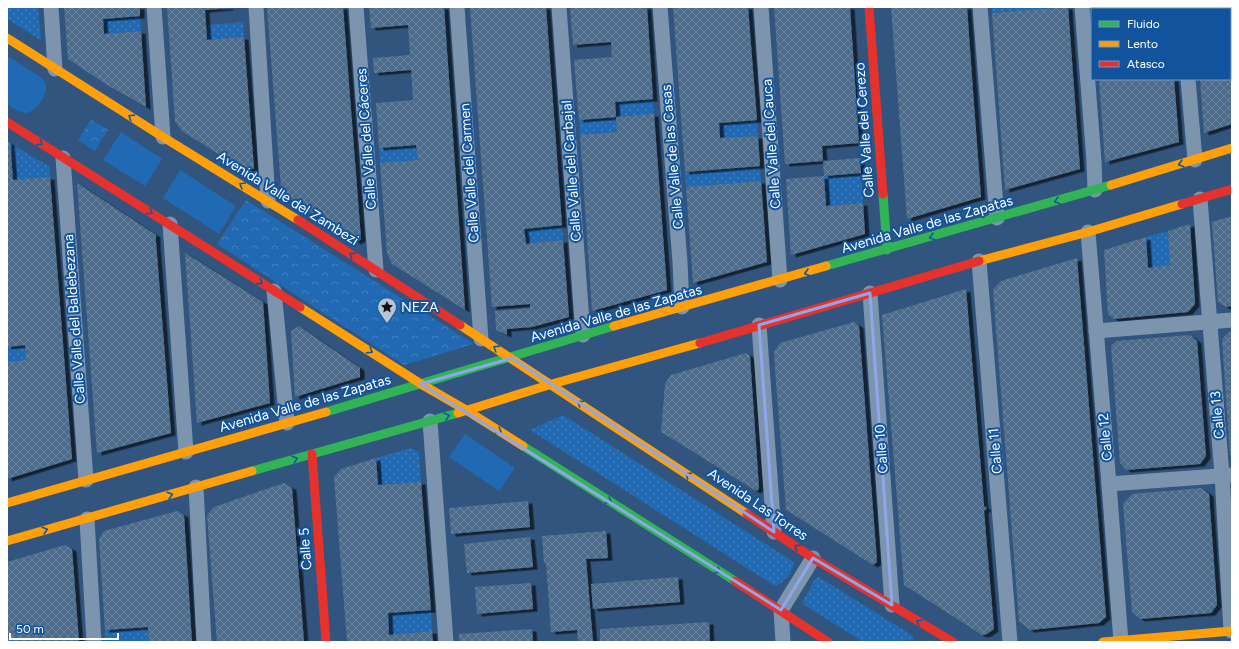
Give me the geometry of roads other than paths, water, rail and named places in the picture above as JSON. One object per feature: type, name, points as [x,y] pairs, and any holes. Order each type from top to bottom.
[{"type":"main road","name":"Calle Valle del Cerezo","points":[[869,7],[887,250]]},
{"type":"main road","name":"Avenida Valle del Zambezi","points":[[7,38],[163,137],[268,201],[552,384]]},
{"type":"main road","points":[[7,122],[421,384],[466,410],[781,610],[828,642]]},
{"type":"main road","name":"Avenida Valle de las Zapatas","points":[[7,503],[287,424],[512,358],[583,335],[887,250],[1232,148]]},
{"type":"main road","points":[[7,541],[430,421],[552,384],[667,353],[979,261],[1088,232],[1232,189]]},
{"type":"main road","name":"Avenida Las Torres","points":[[552,384],[813,558],[953,642]]},
{"type":"main road","name":"Calle 5","points":[[312,454],[326,642]]},
{"type":"main road","points":[[1103,642],[1231,631]]},
{"type":"street","points":[[52,7],[55,69]]},
{"type":"street","points":[[154,7],[163,137]]},
{"type":"street","points":[[256,7],[268,201]]},
{"type":"street","name":"Calle Valle del Cáceres","points":[[356,7],[376,270]]},
{"type":"street","name":"Calle Valle del Carmen","points":[[457,7],[481,339]]},
{"type":"street","name":"Calle Valle del Carbajal","points":[[558,7],[583,335]]},
{"type":"street","name":"Calle Valle de las Casas","points":[[660,7],[680,262],[682,307]]},
{"type":"street","name":"Calle Valle del Cauca","points":[[761,7],[780,280]]},
{"type":"street","points":[[980,7],[997,218]]},
{"type":"street","points":[[1082,7],[1094,162],[1094,190]]},
{"type":"street","points":[[1188,80],[1195,160]]},
{"type":"street","name":"Calle Valle del Baldebezana","points":[[63,158],[86,480]]},
{"type":"street","name":"Calle 13","points":[[1200,199],[1209,322],[1227,475],[1231,631]]},
{"type":"street","points":[[170,224],[186,452]]},
{"type":"street","name":"Calle 12","points":[[1088,232],[1121,641]]},
{"type":"street","name":"Calle 11","points":[[979,261],[1010,642]]},
{"type":"street","points":[[274,291],[287,424]]},
{"type":"street","name":"Calle 10","points":[[870,293],[892,605]]},
{"type":"street","points":[[1096,330],[1232,320]]},
{"type":"street","points":[[760,325],[774,532]]},
{"type":"street","points":[[430,421],[446,642]]},
{"type":"street","points":[[1109,484],[1227,475]]},
{"type":"street","points":[[196,487],[204,642]]},
{"type":"street","points":[[87,519],[94,642]]},
{"type":"street","points":[[783,642],[781,610],[813,558]]},
{"type":"place","name":"NEZA","points":[[387,324]]}]
